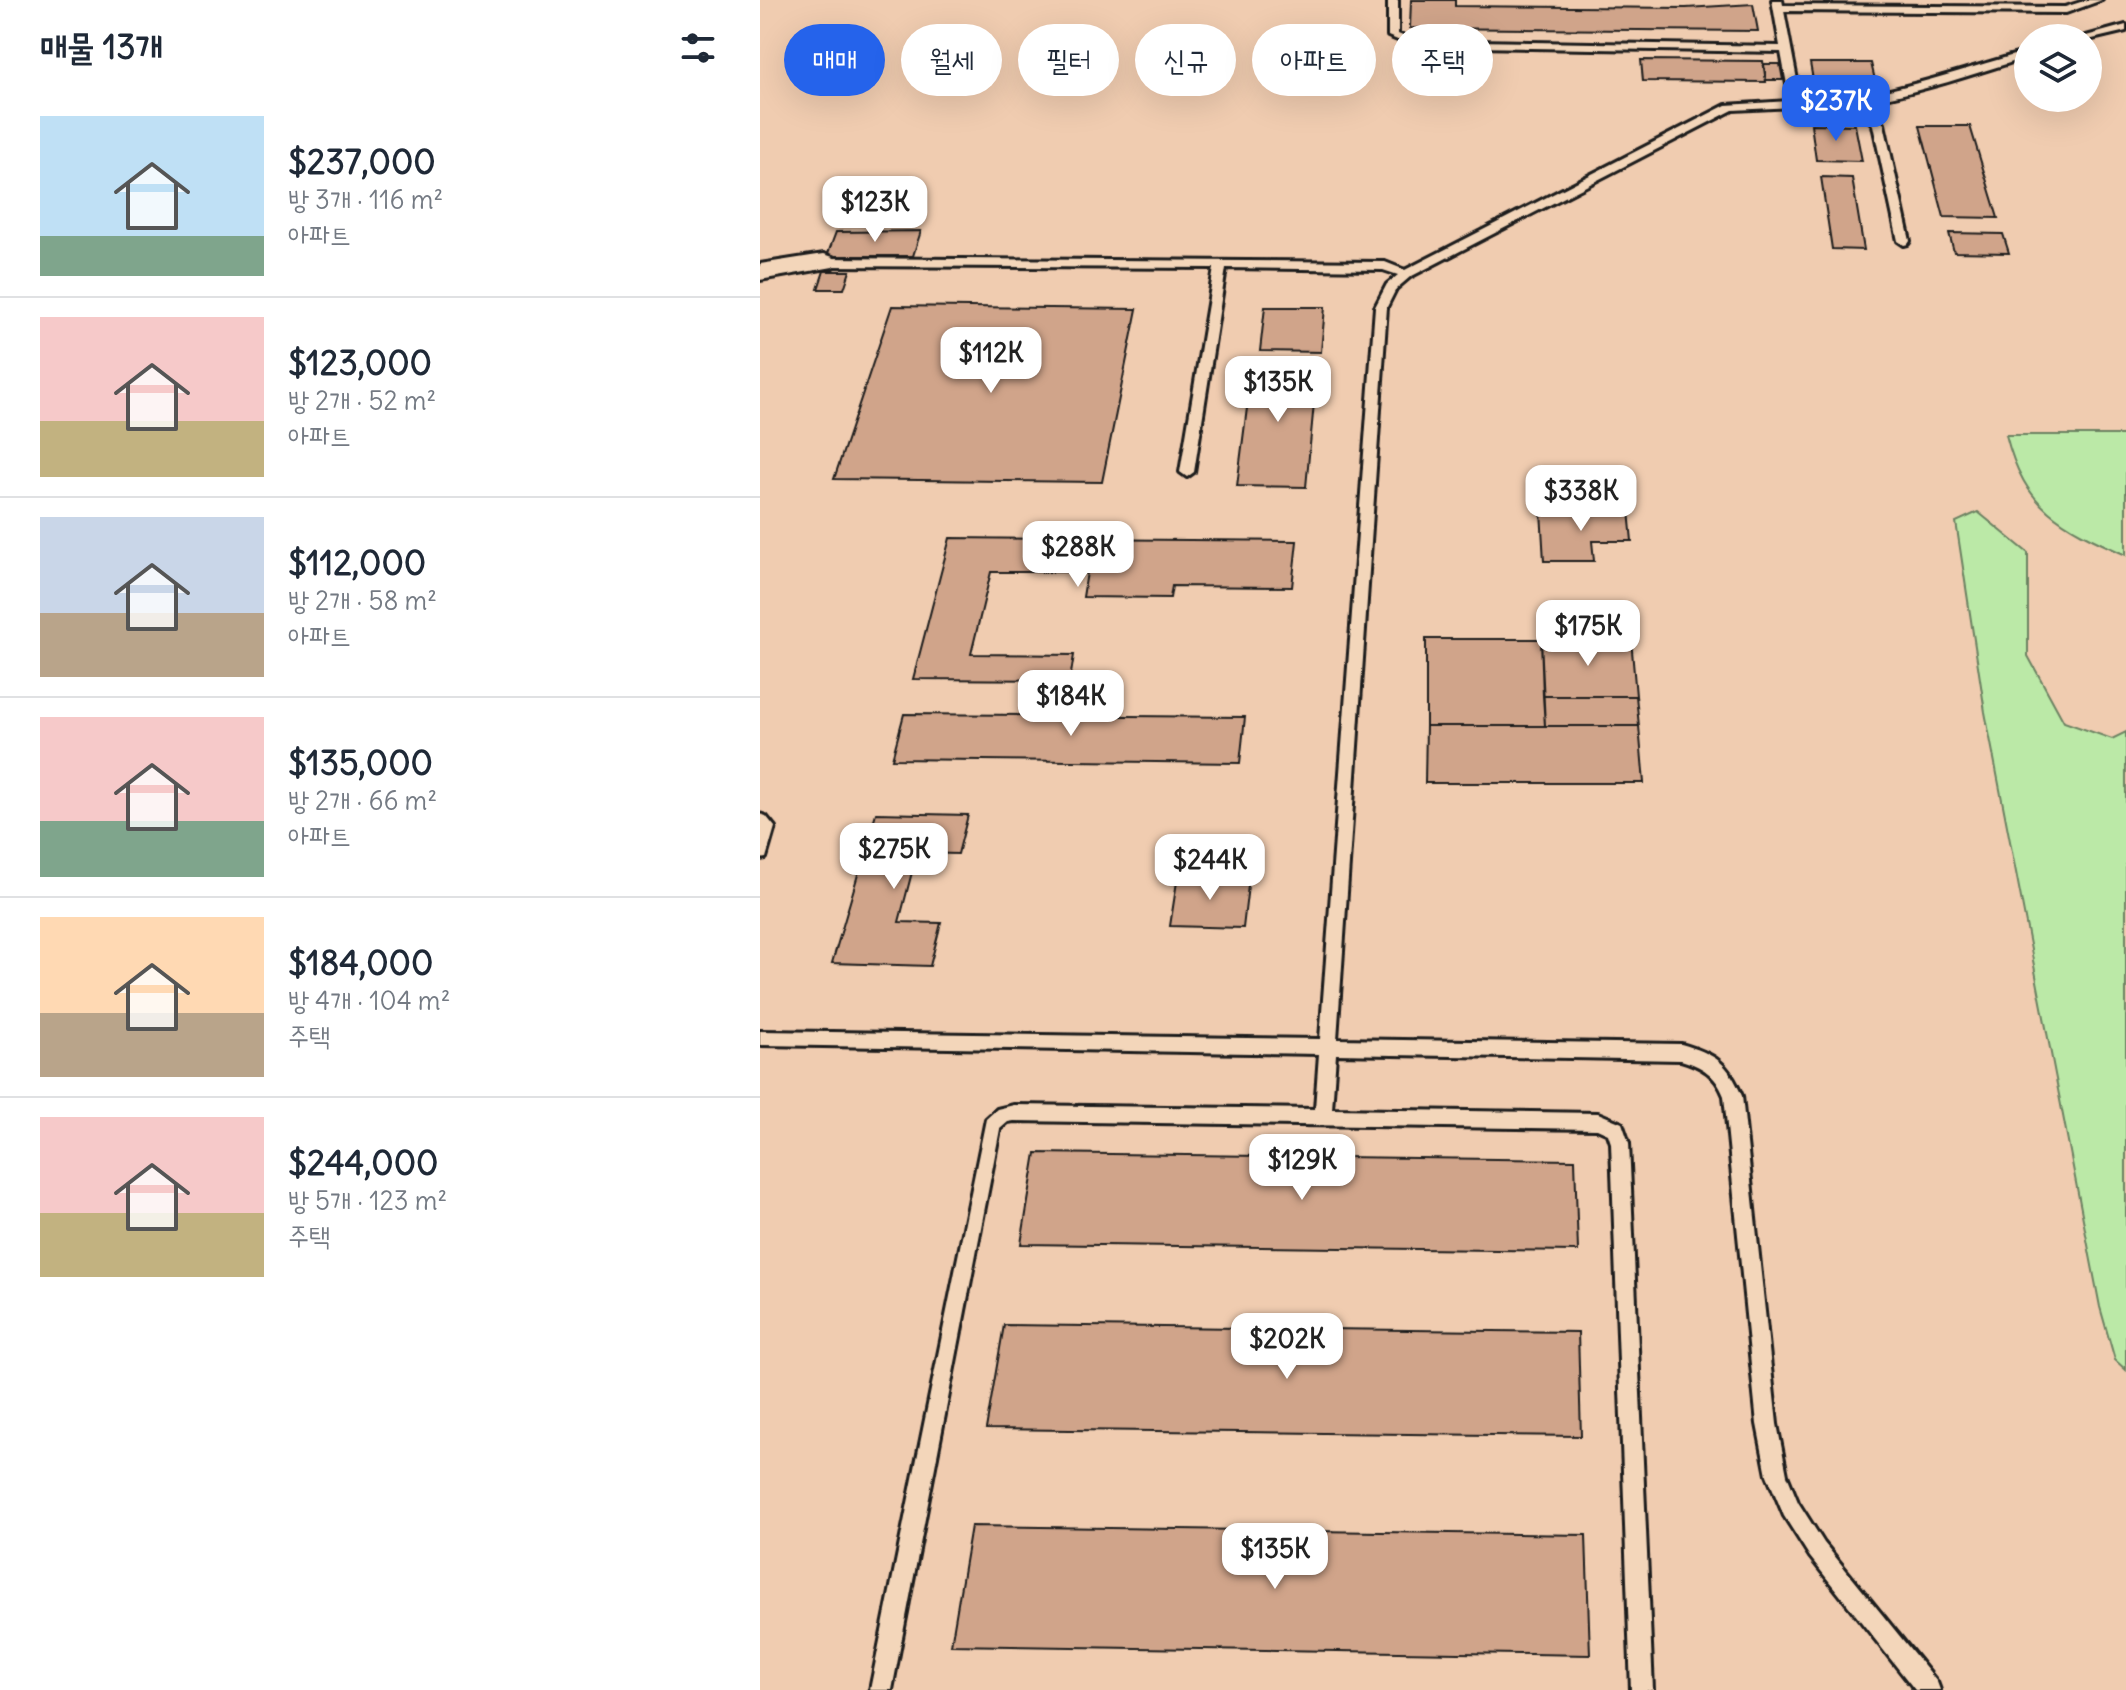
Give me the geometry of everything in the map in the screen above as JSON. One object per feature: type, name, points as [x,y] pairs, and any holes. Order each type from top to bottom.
[{"type":"street","points":[[760,272],[824,262]]},
{"type":"lane","points":[[1393,0],[1393,36],[1412,43],[1786,49]]},
{"type":"lane","points":[[1796,102],[1778,4],[2066,10],[2097,0]]},
{"type":"lane","points":[[2102,34],[2126,28]]},
{"type":"lane","points":[[1323,1117],[1381,307],[1391,287],[1406,274],[1730,107],[1858,101],[1912,89],[2014,58]]},
{"type":"lane","points":[[1858,101],[1878,124],[1904,241]]},
{"type":"lane","points":[[824,262],[1385,266],[1406,274]]},
{"type":"lane","points":[[1187,472],[1221,265]]},
{"type":"lane","points":[[760,820],[767,827],[760,853]]},
{"type":"lane","points":[[760,1038],[1681,1052],[1710,1060],[1726,1075],[1733,1096],[1767,1424],[1777,1475],[1791,1509],[1817,1550],[1929,1690]]},
{"type":"lane","points":[[881,1690],[992,1125],[1003,1115],[1014,1113],[1598,1121],[1616,1129],[1620,1143],[1642,1690]]},
{"type":"green space","points":[[2006,435],[2126,435],[2126,555],[2082,534],[2048,512],[2023,481]]},
{"type":"green space","points":[[1978,512],[2028,553],[2028,656],[2064,722],[2112,739],[2126,732],[2126,1370],[2115,1360],[2100,1307],[1985,712],[1956,522]]},
{"type":"building","points":[[1411,0],[1455,0],[1455,6],[1686,8],[1753,4],[1758,31],[1493,29],[1493,24],[1410,24]]},
{"type":"building","points":[[1641,60],[1763,61],[1766,82],[1643,81]]},
{"type":"building","points":[[1810,63],[1871,63],[1875,80],[1813,80]]},
{"type":"building","points":[[1764,64],[1780,64],[1783,80],[1766,80]]},
{"type":"building","points":[[1811,124],[1855,125],[1862,161],[1816,160]]},
{"type":"building","points":[[1920,126],[1970,126],[1998,218],[1944,217]]},
{"type":"building","points":[[1821,177],[1852,178],[1864,250],[1832,249]]},
{"type":"building","points":[[921,231],[913,256],[827,256],[836,232]]},
{"type":"building","points":[[1949,233],[2003,234],[2009,253],[1954,252]]},
{"type":"building","points":[[824,271],[850,271],[844,289],[818,289]]},
{"type":"building","points":[[892,306],[1137,309],[1102,482],[834,479]]},
{"type":"building","points":[[1265,307],[1325,307],[1321,352],[1260,351]]},
{"type":"building","points":[[1253,361],[1318,361],[1306,487],[1237,486]]},
{"type":"building","points":[[1541,511],[1629,511],[1632,541],[1592,541],[1594,561],[1544,561]]},
{"type":"building","points":[[950,538],[1297,541],[1292,587],[1172,586],[1170,598],[1083,597],[1087,572],[991,572],[971,654],[1074,655],[1070,680],[913,679]]},
{"type":"building","points":[[1426,639],[1541,639],[1545,726],[1426,726]]},
{"type":"building","points":[[1541,639],[1631,639],[1636,696],[1543,696]]},
{"type":"building","points":[[1543,696],[1636,696],[1639,726],[1545,726]]},
{"type":"building","points":[[904,714],[1245,717],[1240,763],[892,759]]},
{"type":"building","points":[[1426,726],[1639,726],[1644,783],[1425,783]]},
{"type":"building","points":[[876,813],[968,815],[958,854],[917,853],[899,922],[941,923],[930,966],[832,963]]},
{"type":"building","points":[[1178,875],[1249,877],[1243,928],[1170,926]]},
{"type":"building","points":[[1036,1153],[1575,1160],[1578,1251],[1021,1244]]},
{"type":"building","points":[[1004,1325],[1578,1332],[1581,1436],[986,1429]]},
{"type":"building","points":[[971,1526],[1586,1535],[1590,1655],[951,1645]]}]
